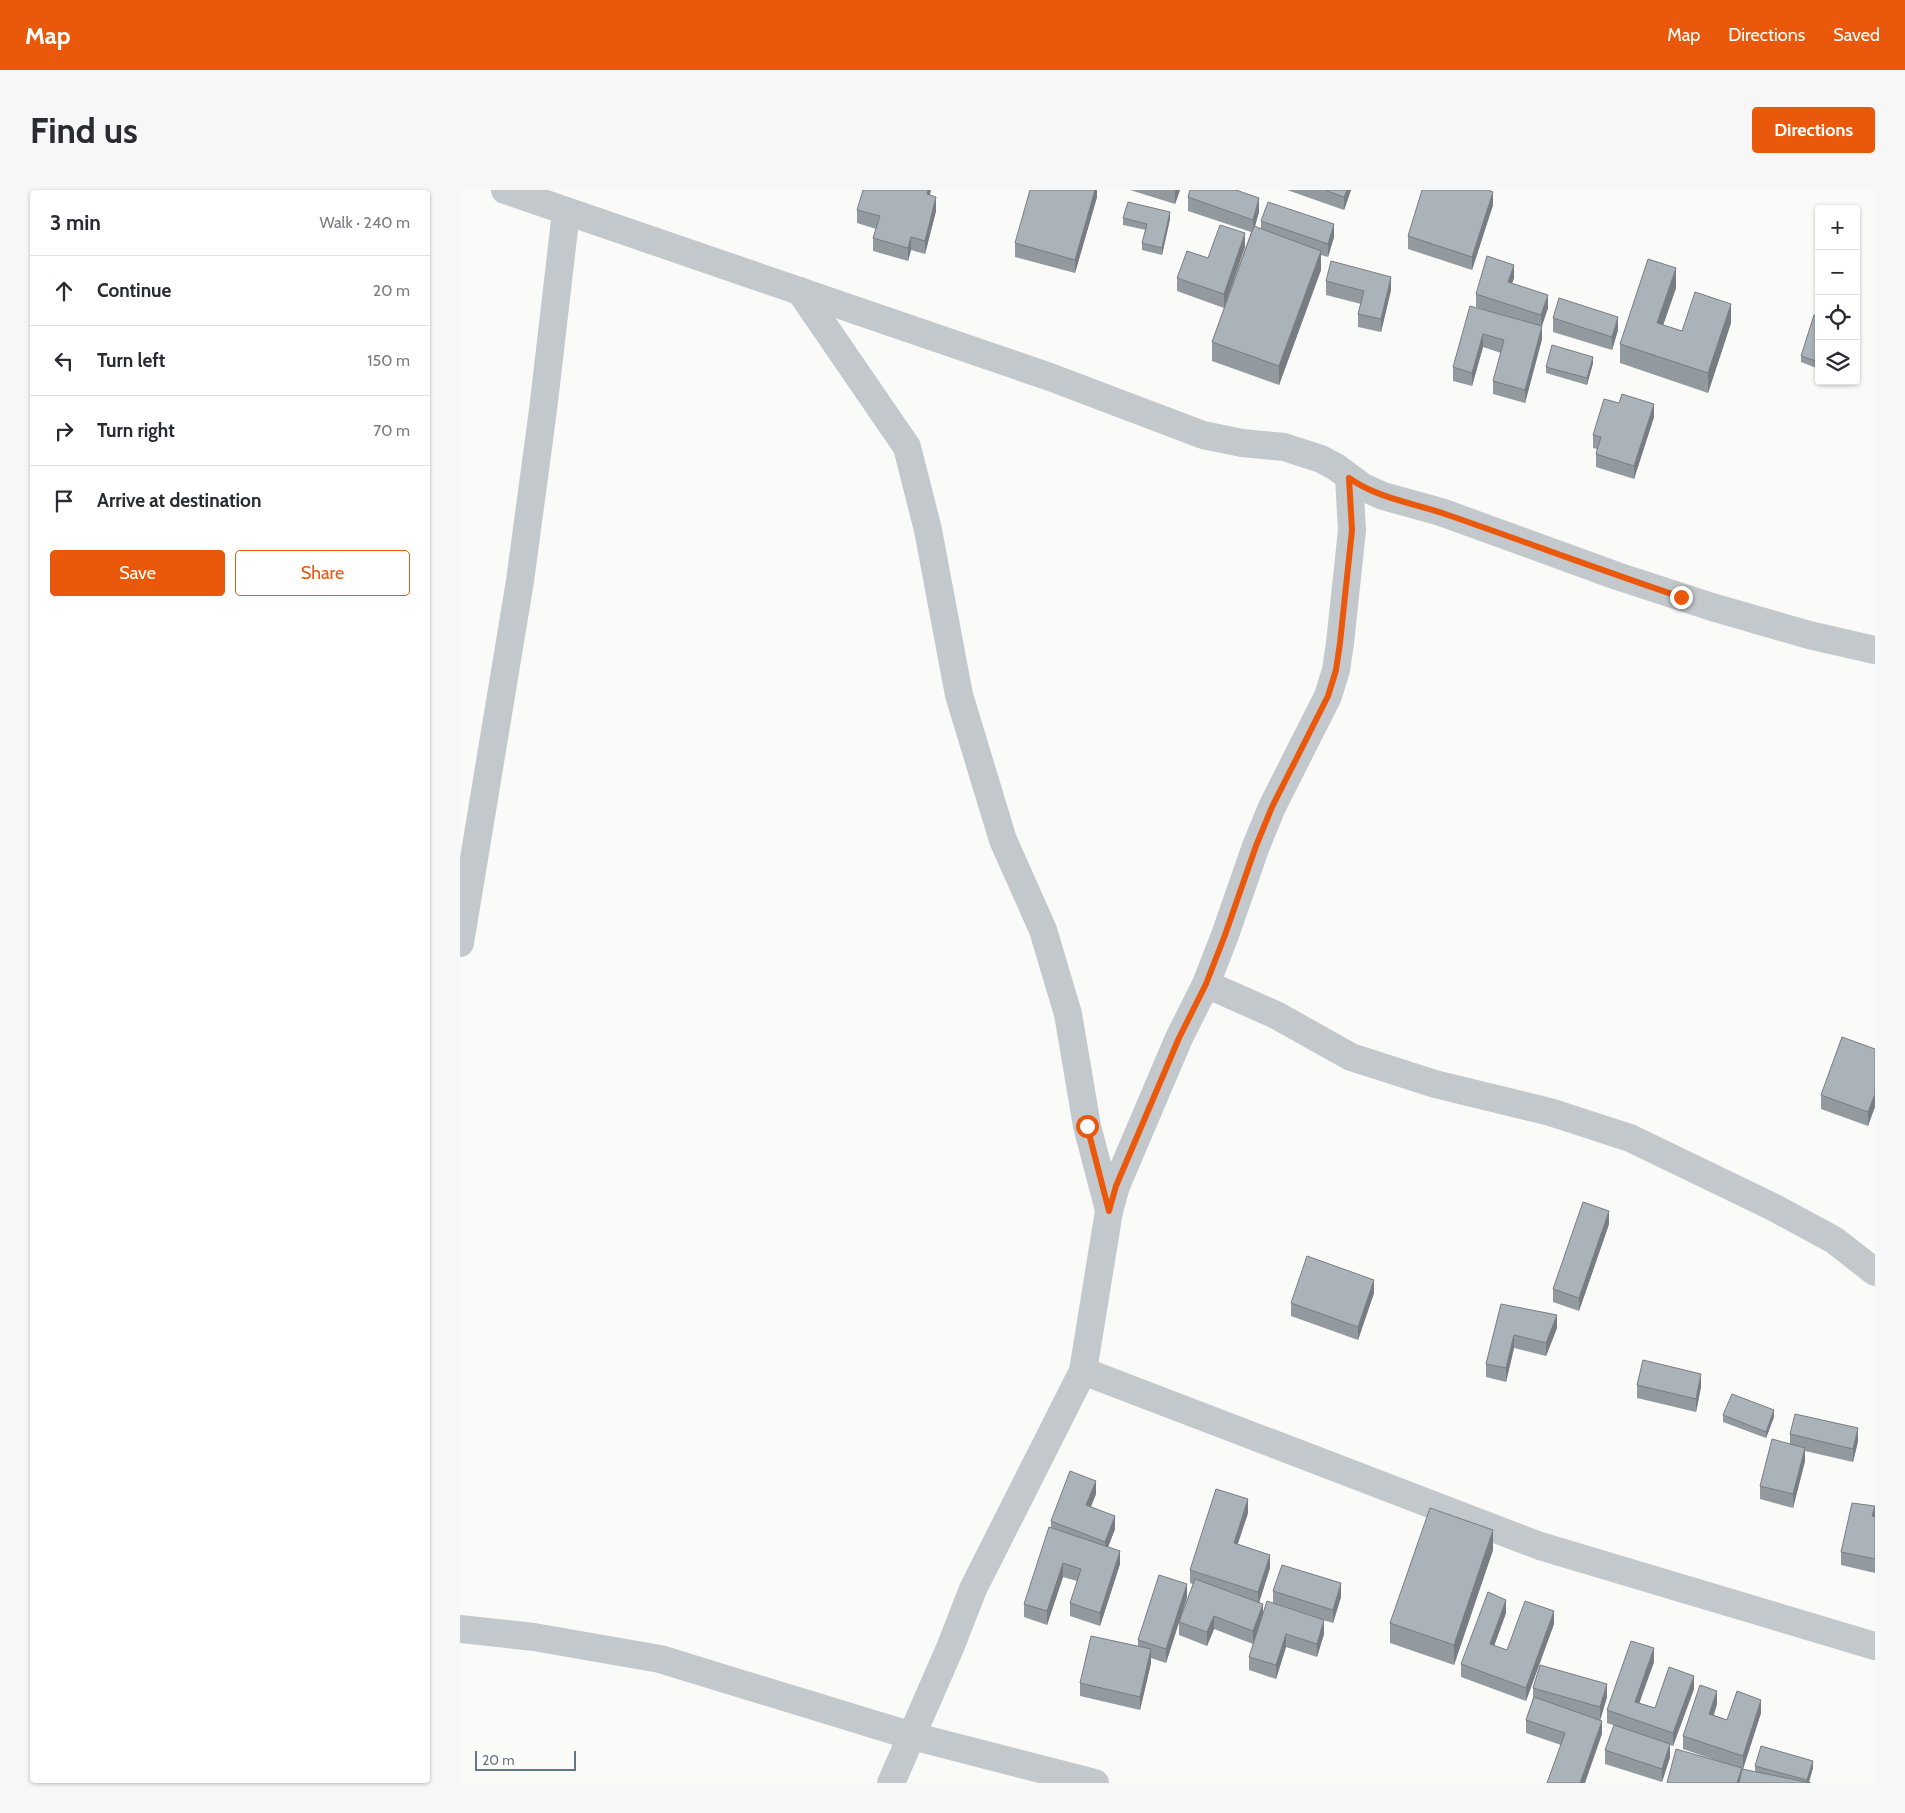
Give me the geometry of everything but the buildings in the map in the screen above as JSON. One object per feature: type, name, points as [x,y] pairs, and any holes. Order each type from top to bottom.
[{"type":"street","points":[[505,190],[534,195],[566,212],[1050,377],[1203,435],[1284,447],[1321,459],[1363,487],[1382,496],[1440,512],[1681,597],[1810,635],[1875,650]]},
{"type":"street","points":[[460,943],[520,581],[543,410],[566,212]]},
{"type":"street","points":[[800,291],[906,447],[928,530],[959,696],[1003,840],[1043,930],[1068,1014],[1087,1126],[1109,1211]]},
{"type":"street","points":[[891,1783],[950,1648],[973,1589],[1084,1371],[1109,1211],[1116,1186],[1179,1038],[1206,984],[1272,807],[1328,696],[1336,670],[1352,530],[1349,478]]},
{"type":"street","points":[[1206,984],[1276,1015],[1351,1057],[1435,1084],[1550,1112],[1630,1138],[1765,1203],[1834,1240],[1875,1272]]},
{"type":"street","points":[[1084,1371],[1540,1546],[1875,1646]]},
{"type":"street","points":[[460,1629],[534,1637],[660,1659],[912,1736],[1095,1783]]},
{"type":"route","points":[[1087,1126],[1109,1211],[1116,1186],[1179,1038],[1206,984],[1272,807],[1328,696],[1336,670],[1340,643],[1352,530],[1349,478],[1382,496],[1440,512],[1681,597]]}]
